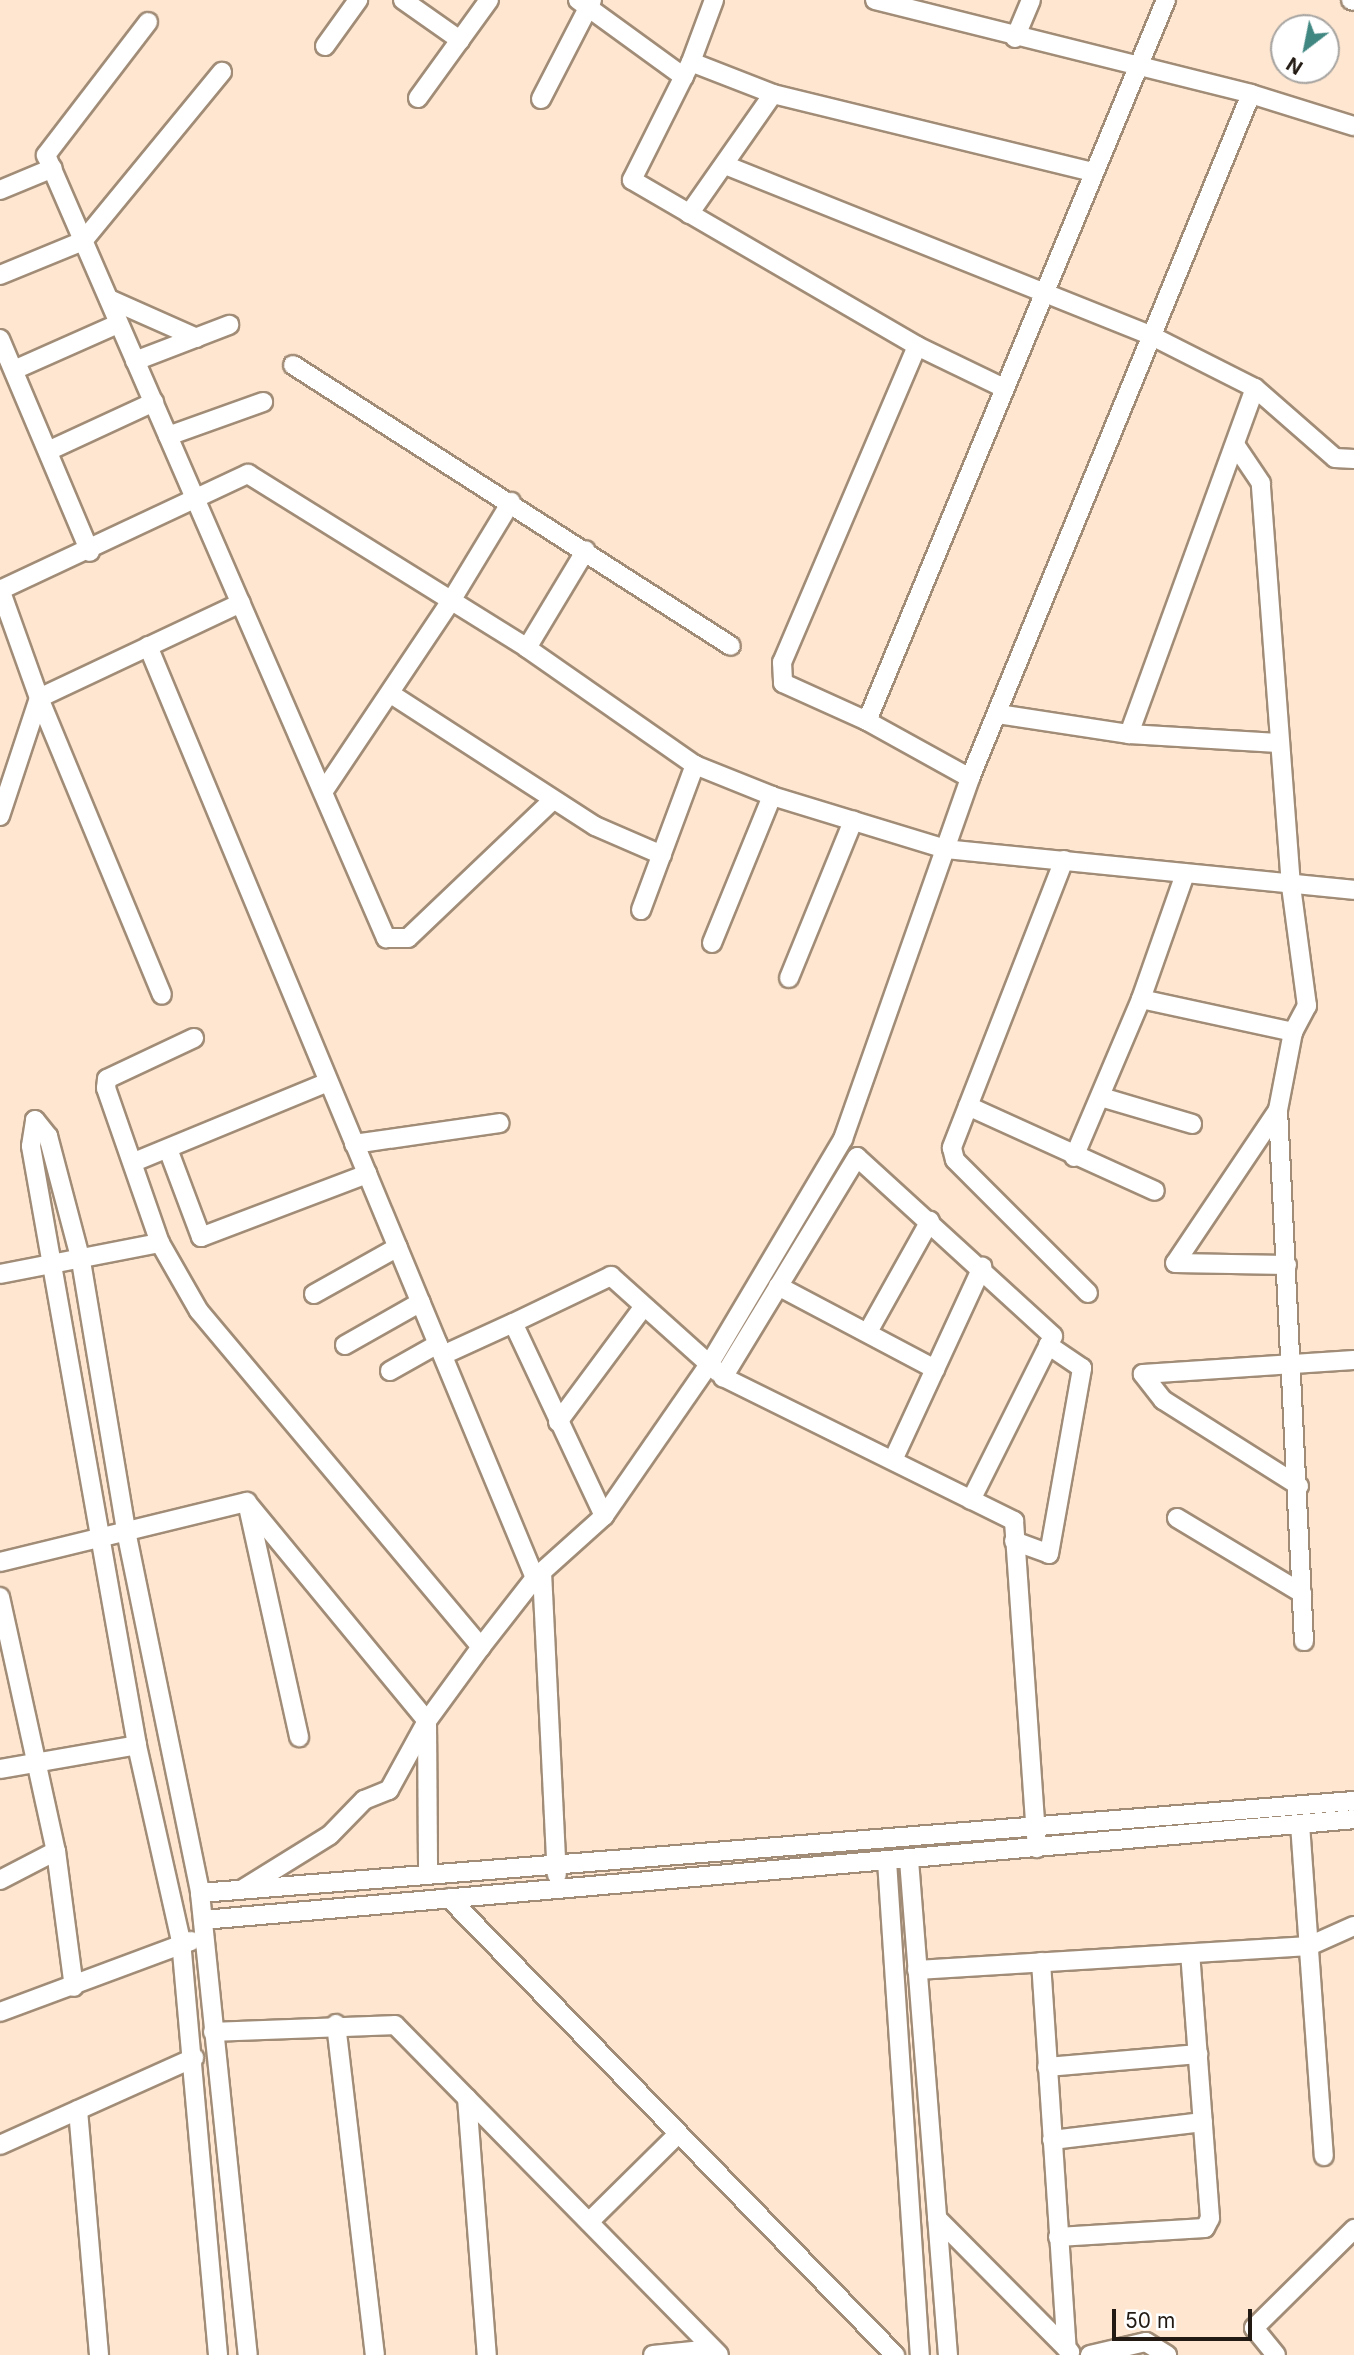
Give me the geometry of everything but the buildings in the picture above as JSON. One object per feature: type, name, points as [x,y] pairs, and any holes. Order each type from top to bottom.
[{"type":"street","points":[[325,46],[358,0]]},
{"type":"street","points":[[403,0],[460,40]]},
{"type":"street","points":[[418,99],[489,0]]},
{"type":"street","points":[[714,0],[687,69],[632,180],[917,346],[1004,388]]},
{"type":"street","points":[[875,0],[920,6],[1016,38],[1138,65],[1351,120]]},
{"type":"street","points":[[1016,38],[1031,0]]},
{"type":"street","points":[[867,721],[1092,172],[1166,0]]},
{"type":"street","points":[[541,99],[586,2],[687,69],[774,94],[1092,172]]},
{"type":"street","points":[[148,22],[46,155],[386,938],[408,938],[553,800]]},
{"type":"street","points":[[0,275],[83,241],[222,72]]},
{"type":"street","points":[[689,214],[774,94]]},
{"type":"street","points":[[243,1889],[330,1835],[364,1800],[389,1790],[427,1721],[481,1647],[539,1575],[604,1516],[710,1363],[843,1139],[970,778],[1251,94]]},
{"type":"street","points":[[725,165],[1045,290],[1152,336],[1255,388],[1335,458],[1354,459]]},
{"type":"street","points":[[0,190],[53,169]]},
{"type":"street","points":[[108,299],[197,338]]},
{"type":"street","points":[[14,370],[118,324]]},
{"type":"street","points":[[135,360],[229,326]]},
{"type":"street","points":[[0,339],[90,552]]},
{"type":"street","points":[[917,346],[782,662],[783,683],[867,721],[970,778]]},
{"type":"street","points":[[293,365],[511,502],[731,646]]},
{"type":"street","points":[[1129,734],[1255,388]]},
{"type":"street","points":[[48,451],[154,402]]},
{"type":"street","points":[[168,436],[262,402]]},
{"type":"street","points":[[1236,446],[1261,483],[1278,743],[1291,886],[1307,1006],[1293,1032],[1278,1110],[1299,1486],[1304,1641]]},
{"type":"street","points":[[162,995],[39,698],[0,590],[90,552],[248,474],[527,648],[695,765],[772,796],[945,849],[1291,886],[1354,890]]},
{"type":"street","points":[[323,792],[452,601],[511,502]]},
{"type":"street","points":[[527,648],[586,551]]},
{"type":"street","points":[[0,816],[39,698],[241,603]]},
{"type":"street","points":[[148,646],[440,1349],[539,1575],[558,1888]]},
{"type":"street","points":[[391,694],[595,827],[662,855]]},
{"type":"street","points":[[998,714],[1129,734],[1278,743]]},
{"type":"street","points":[[641,910],[695,765]]},
{"type":"street","points":[[712,943],[772,796]]},
{"type":"street","points":[[789,978],[853,821]]},
{"type":"street","points":[[1064,860],[952,1148],[955,1160],[1088,1293]]},
{"type":"street","points":[[1074,1157],[1142,999],[1185,874]]},
{"type":"street","points":[[1142,999],[1293,1032]]},
{"type":"street","points":[[194,1038],[107,1079],[106,1088],[160,1243],[199,1311],[481,1647]]},
{"type":"street","points":[[134,1162],[328,1082]]},
{"type":"street","points":[[1101,1097],[1192,1124]]},
{"type":"street","points":[[968,1106],[1074,1157],[1155,1191]]},
{"type":"street","points":[[1278,1110],[1175,1263],[1287,1265]]},
{"type":"street","points":[[218,2355],[194,2058],[181,1941],[137,1745],[103,1540],[31,1146],[35,1120],[48,1136],[81,1261],[126,1531],[200,1893],[248,2355]]},
{"type":"street","points":[[354,1144],[499,1123]]},
{"type":"street","points":[[168,1149],[201,1237],[367,1174]]},
{"type":"street","points":[[723,1377],[857,1157],[982,1267],[1054,1336],[971,1500]]},
{"type":"street","points":[[869,1330],[930,1221]]},
{"type":"street","points":[[0,1274],[81,1261],[160,1243]]},
{"type":"street","points":[[314,1294],[398,1247]]},
{"type":"street","points":[[893,1460],[982,1267]]},
{"type":"street","points":[[390,1371],[440,1349],[513,1323],[611,1276],[723,1377],[1014,1521],[1037,1848]]},
{"type":"street","points":[[778,1286],[869,1330],[935,1369]]},
{"type":"street","points":[[345,1345],[421,1301]]},
{"type":"street","points":[[558,1422],[644,1306]]},
{"type":"street","points":[[513,1323],[604,1516]]},
{"type":"street","points":[[1014,1541],[1049,1554],[1082,1368],[1048,1345]]},
{"type":"street","points":[[1299,1486],[1163,1400],[1143,1374],[1354,1360]]},
{"type":"street","points":[[0,1562],[103,1540],[126,1531],[247,1502]]},
{"type":"street","points":[[247,1502],[427,1721],[428,1872]]},
{"type":"street","points":[[247,1502],[299,1738]]},
{"type":"street","points":[[1177,1518],[1302,1593]]},
{"type":"street","points":[[0,1597],[7,1661],[56,1851],[74,1987]]},
{"type":"street","points":[[0,1769],[137,1745]]},
{"type":"street","points":[[200,1893],[428,1872],[1354,1801]]},
{"type":"street","points":[[203,1920],[1354,1819]]},
{"type":"street","points":[[1300,1824],[1324,2156]]},
{"type":"street","points":[[0,1880],[56,1851]]},
{"type":"street","points":[[909,1860],[948,2355]]},
{"type":"street","points":[[887,1861],[919,2355]]},
{"type":"street","points":[[449,1898],[895,2355]]},
{"type":"street","points":[[918,1970],[1309,1946],[1354,1926]]},
{"type":"street","points":[[0,2012],[74,1987],[181,1941],[205,1940]]},
{"type":"street","points":[[1058,2237],[1205,2228],[1210,2218],[1190,1954]]},
{"type":"street","points":[[1041,1962],[1058,2237],[1070,2352]]},
{"type":"street","points":[[213,2032],[336,2024],[395,2025],[716,2352]]},
{"type":"street","points":[[336,2024],[375,2355]]},
{"type":"street","points":[[1047,2067],[1198,2054]]},
{"type":"street","points":[[0,2145],[194,2058]]},
{"type":"street","points":[[467,2098],[487,2355]]},
{"type":"street","points":[[78,2110],[99,2355]]},
{"type":"street","points":[[1052,2140],[1203,2122]]},
{"type":"street","points":[[589,2222],[678,2134]]},
{"type":"street","points":[[937,2218],[1070,2352]]},
{"type":"street","points":[[1276,2355],[1254,2328],[1354,2229]]},
{"type":"street","points":[[1090,2355],[1146,2342],[1167,2355]]},
{"type":"street","points":[[653,2355],[716,2352]]}]
